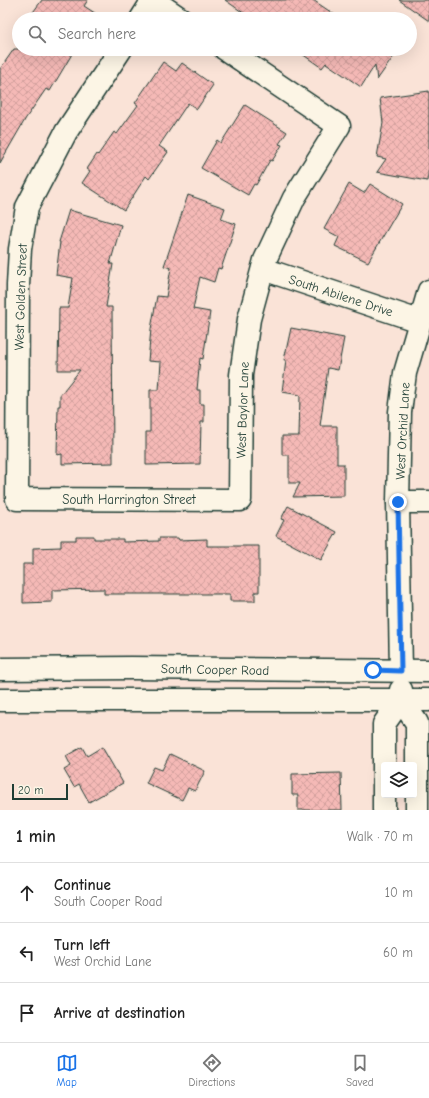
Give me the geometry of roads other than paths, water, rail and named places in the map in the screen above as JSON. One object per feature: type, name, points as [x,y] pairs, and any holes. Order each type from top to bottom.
[{"type":"street","points":[[145,12],[153,0],[171,12]]},
{"type":"street","name":"West Golden Street","points":[[17,499],[9,285],[20,249],[27,207],[66,132],[116,56]]},
{"type":"street","name":"West Baylor Lane","points":[[235,56],[338,126],[294,198],[262,269],[249,319],[241,375],[240,500]]},
{"type":"street","name":"South Abilene Drive","points":[[262,269],[419,321]]},
{"type":"street","name":"West Orchid Lane","points":[[401,700],[398,502],[400,412],[405,373],[429,291]]},
{"type":"street","name":"South Harrington Street","points":[[17,499],[240,500]]},
{"type":"street","points":[[398,502],[429,502]]},
{"type":"street","name":"South Cooper Road","points":[[0,669],[132,668],[429,671]]},
{"type":"street","points":[[0,700],[429,700]]},
{"type":"street","points":[[384,810],[384,724],[401,700]]},
{"type":"street","points":[[401,700],[417,723],[417,810]]}]
